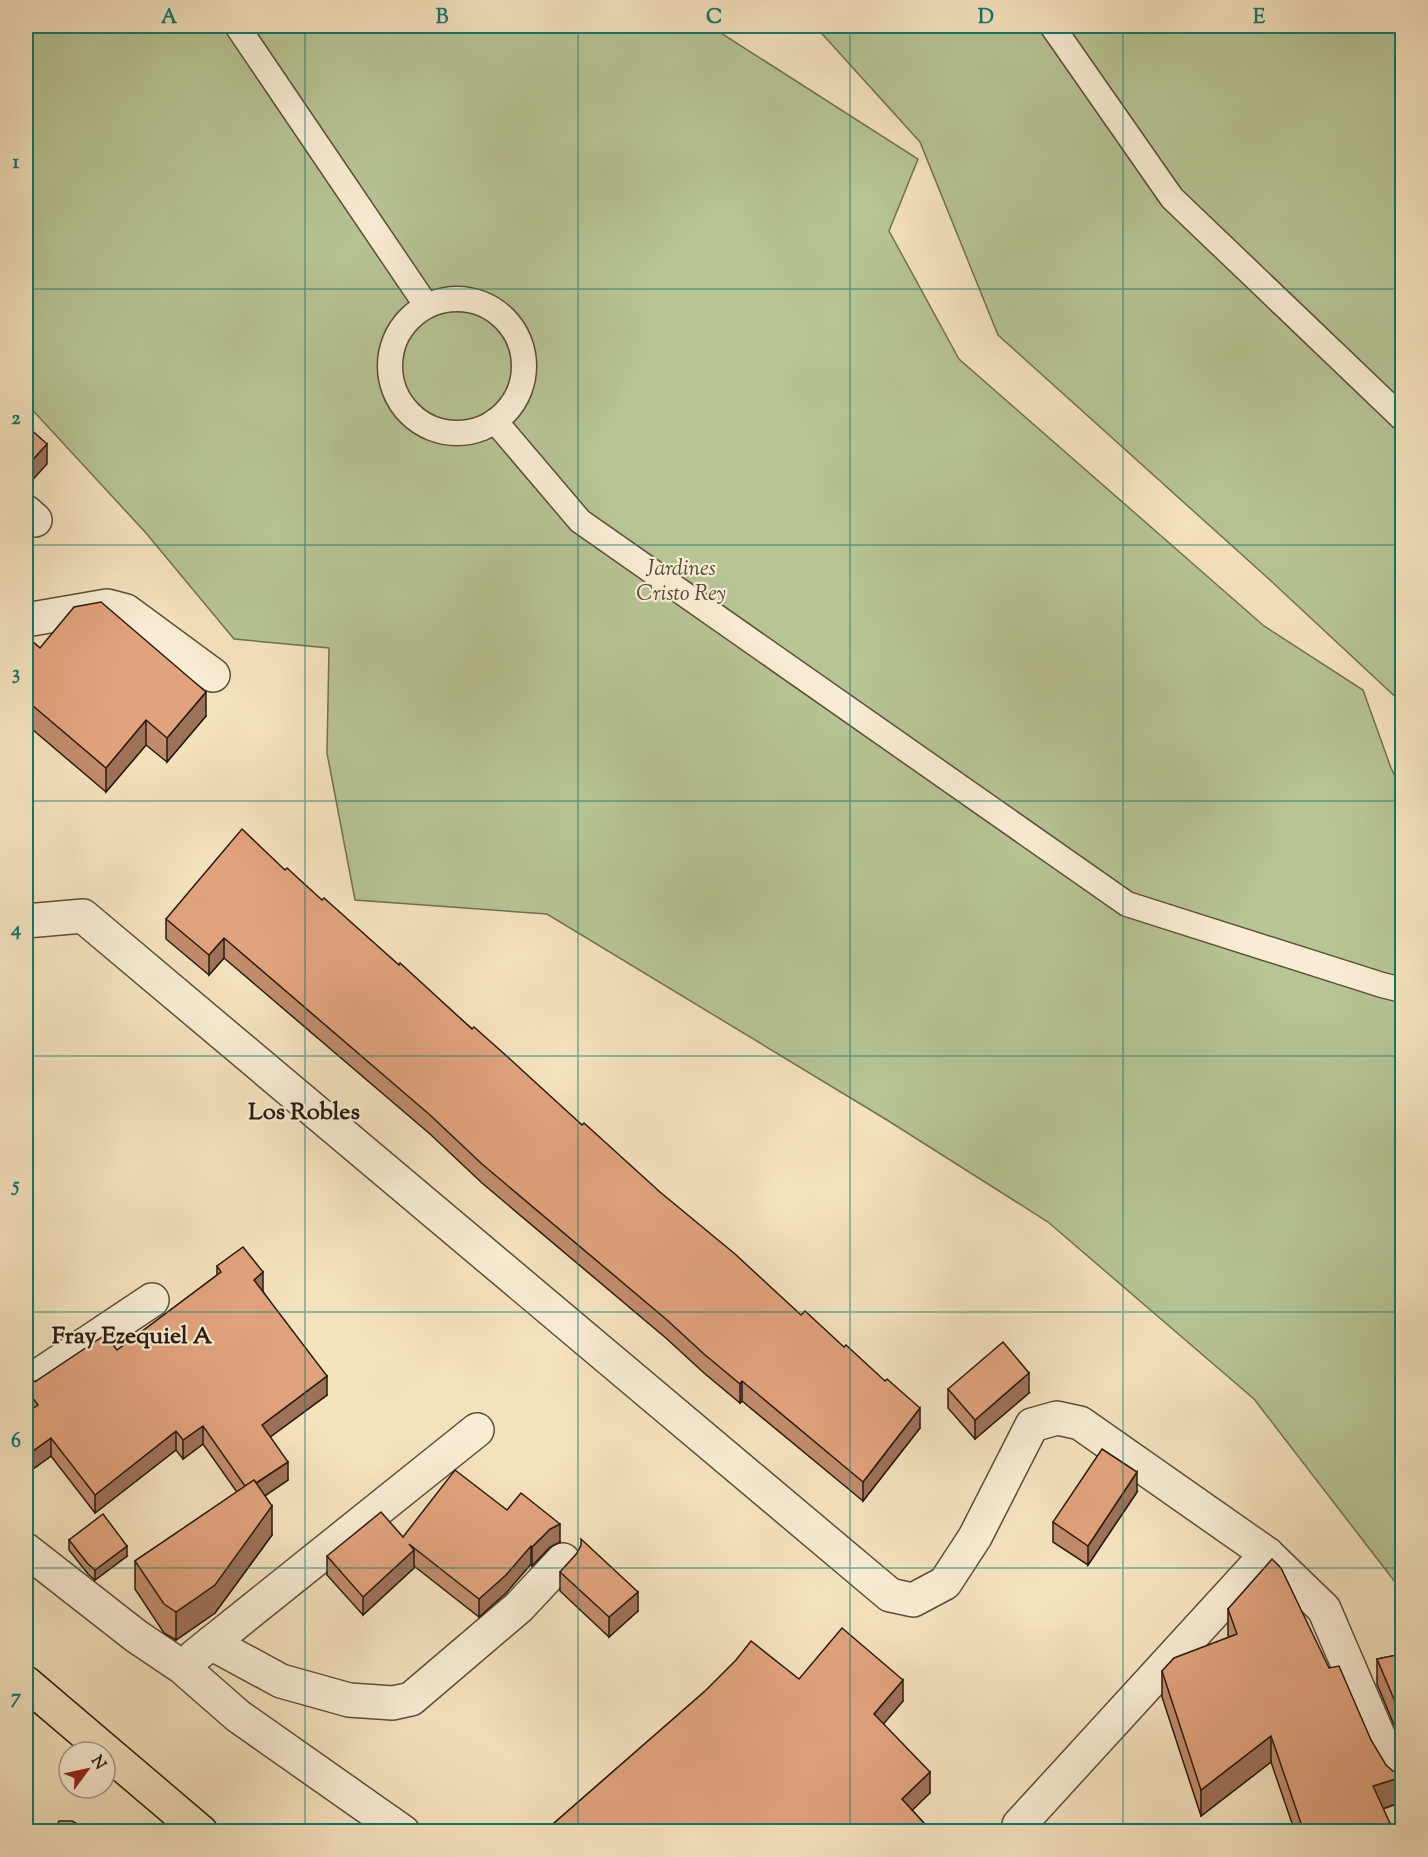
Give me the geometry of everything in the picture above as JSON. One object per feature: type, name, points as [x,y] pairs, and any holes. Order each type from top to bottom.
[{"type":"main road","points":[[26,1683],[201,1832]]},
{"type":"street","points":[[26,620],[107,606],[126,611],[213,675]]},
{"type":"street","points":[[26,921],[83,916],[890,1595],[913,1600],[945,1583],[975,1537],[1032,1425],[1058,1418],[1080,1423],[1267,1554],[1324,1609],[1388,1758],[1402,1781]]},
{"type":"street","points":[[26,1384],[152,1300]]},
{"type":"street","points":[[182,1667],[477,1430]]},
{"type":"street","points":[[26,1550],[136,1636],[182,1667],[238,1716],[403,1832]]},
{"type":"street","points":[[1019,1825],[1267,1554]]},
{"type":"street","points":[[211,1643],[281,1681],[338,1697],[393,1703],[411,1699],[519,1607],[562,1560]]},
{"type":"lane","points":[[237,26],[426,305]]},
{"type":"lane","points":[[1052,26],[1172,198],[1402,418]]},
{"type":"lane","points":[[448,298],[477,300],[497,311],[510,324],[522,345],[525,368],[517,398],[502,417],[495,421],[476,431],[453,434],[438,431],[416,420],[400,403],[394,392],[389,369],[391,345],[402,325],[426,305],[448,298]]},
{"type":"lane","points":[[495,421],[580,521],[1127,904],[1382,986],[1402,990]]},
{"type":"green space","name":"Jardines Cristo Rey","points":[[26,26],[710,26],[918,159],[889,231],[959,359],[1264,626],[1363,690],[1391,768],[1402,790],[1402,1591],[1254,1399],[1048,1222],[887,1120],[547,914],[355,900],[327,753],[329,648],[234,639],[146,533],[26,403]]},
{"type":"green space","points":[[815,26],[1402,26],[1402,703],[1270,580],[998,335],[920,142]]},
{"type":"building","points":[[26,425],[47,444],[26,467]]},
{"type":"building","points":[[101,602],[206,692],[167,738],[146,720],[106,768],[26,700],[26,636],[40,648],[74,607]]},
{"type":"building","points":[[242,829],[285,870],[287,868],[322,900],[324,898],[472,1029],[474,1027],[582,1125],[584,1123],[660,1192],[735,1254],[801,1315],[805,1311],[844,1347],[846,1345],[885,1381],[887,1379],[920,1408],[863,1482],[742,1381],[740,1384],[704,1354],[482,1164],[430,1115],[224,938],[209,955],[166,919]]},
{"type":"building","points":[[243,1247],[263,1272],[254,1280],[327,1376],[262,1425],[288,1462],[256,1483],[254,1480],[245,1486],[203,1426],[183,1440],[176,1431],[95,1495],[51,1438],[26,1456],[26,1413],[38,1405],[26,1389],[26,1384],[36,1381],[105,1335],[117,1350],[221,1272],[217,1266]]},
{"type":"building","points":[[1003,1342],[1029,1373],[975,1420],[948,1389]]},
{"type":"building","points":[[1102,1449],[1137,1472],[1088,1546],[1053,1522]]},
{"type":"building","points":[[455,1470],[507,1510],[521,1493],[560,1524],[550,1529],[531,1546],[506,1575],[479,1599],[409,1544],[414,1550],[363,1597],[327,1556],[381,1512],[403,1537]]},
{"type":"building","points":[[254,1480],[272,1506],[215,1585],[176,1612],[164,1604],[135,1561]]},
{"type":"building","points":[[103,1514],[127,1546],[95,1570],[69,1540]]},
{"type":"building","points":[[581,1539],[638,1592],[609,1617],[560,1572],[577,1553]]},
{"type":"building","points":[[1272,1559],[1281,1568],[1329,1668],[1339,1666],[1371,1740],[1386,1765],[1402,1774],[1402,1777],[1373,1786],[1394,1832],[1304,1832],[1271,1736],[1201,1790],[1162,1671],[1174,1658],[1237,1634],[1228,1609]]},
{"type":"building","points":[[842,1628],[903,1680],[874,1714],[930,1772],[902,1799],[932,1832],[562,1832],[553,1824],[704,1692],[736,1660],[751,1641],[799,1679]]},
{"type":"building","points":[[1402,1654],[1402,1718],[1377,1659]]},
{"type":"building","points":[[59,1821],[72,1821],[92,1832],[54,1832]]},
{"type":"district","name":"Los Robles","points":[[304,1113]]},
{"type":"district","name":"Fray Ezequiel A","points":[[132,1337]]}]
